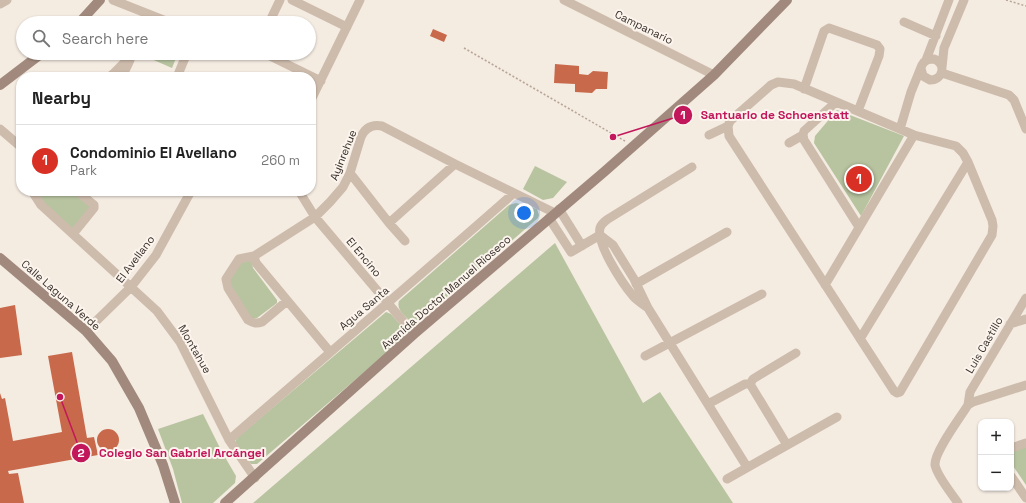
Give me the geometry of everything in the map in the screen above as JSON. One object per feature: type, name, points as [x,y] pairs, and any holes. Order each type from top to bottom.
[{"type":"street","points":[[0,4],[7,0]]},
{"type":"street","points":[[113,0],[148,16]]},
{"type":"street","points":[[272,16],[280,0]]},
{"type":"street","points":[[292,0],[347,27]]},
{"type":"street","points":[[316,90],[360,0]]},
{"type":"street","name":"Campanario","points":[[564,0],[714,75]]},
{"type":"street","points":[[900,129],[911,92],[936,36],[949,0]]},
{"type":"street","points":[[911,92],[920,84],[937,79],[942,70],[944,48],[964,0]]},
{"type":"street","points":[[85,16],[97,1]]},
{"type":"street","name":"Avenida Doctor Manuel Rioseco","points":[[225,503],[255,478],[414,334],[634,146],[714,75],[783,1]]},
{"type":"street","points":[[904,22],[936,36]]},
{"type":"street","points":[[804,89],[824,31],[829,28],[877,45],[880,49],[879,56],[858,111]]},
{"type":"street","points":[[17,72],[33,60]]},
{"type":"street","points":[[115,72],[127,60]]},
{"type":"street","points":[[124,72],[130,60]]},
{"type":"street","points":[[179,72],[184,60]]},
{"type":"street","points":[[278,60],[303,72]]},
{"type":"street","points":[[926,60],[938,60],[942,70],[1009,95],[1014,100],[1026,129]]},
{"type":"street","points":[[921,68],[923,76],[930,80]]},
{"type":"street","points":[[0,85],[16,73]]},
{"type":"street","points":[[316,79],[321,81]]},
{"type":"street","points":[[786,82],[794,84],[836,102],[914,135],[956,146],[963,153],[968,162],[994,226],[992,235],[900,392],[897,393],[894,391],[860,339],[729,136],[728,126],[730,121],[771,84],[786,82]]},
{"type":"street","points":[[789,143],[803,135],[804,131],[836,102]]},
{"type":"street","name":"Ayinrehue","points":[[287,301],[262,322],[258,324],[253,323],[248,320],[228,288],[226,279],[239,259],[254,256],[314,217],[330,202],[343,187],[350,173],[363,133],[370,127],[378,125],[382,126],[554,213]]},
{"type":"street","points":[[709,135],[728,126]]},
{"type":"street","points":[[0,129],[16,143]]},
{"type":"street","points":[[803,135],[804,140],[859,227]]},
{"type":"street","points":[[825,284],[914,135]]},
{"type":"street","points":[[860,339],[968,162]]},
{"type":"street","points":[[389,222],[455,164]]},
{"type":"street","points":[[648,308],[634,297],[607,258],[602,246],[600,228],[608,219],[692,167]]},
{"type":"street","points":[[350,173],[405,241]]},
{"type":"street","name":"Agua Santa","points":[[229,440],[330,352],[388,304],[514,193]]},
{"type":"street","name":"Montahue","points":[[35,196],[41,205],[157,312],[180,342],[229,440],[255,478]]},
{"type":"street","points":[[73,234],[94,208],[94,205],[83,196]]},
{"type":"street","name":"El Avellano","points":[[86,331],[131,287],[156,255],[188,196]]},
{"type":"street","name":"El Encino","points":[[302,196],[314,217],[414,334]]},
{"type":"street","points":[[554,213],[571,252],[600,236]]},
{"type":"street","points":[[636,284],[727,232]]},
{"type":"street","points":[[600,236],[613,245],[648,308],[747,467]]},
{"type":"street","points":[[254,256],[256,263],[330,352]]},
{"type":"street","name":"Calle Laguna Verde","points":[[0,258],[86,331],[112,361],[139,408],[163,465],[175,503]]},
{"type":"street","points":[[645,356],[762,294]]},
{"type":"street","name":"Luis Castillo","points":[[958,503],[938,473],[935,465],[939,451],[968,405],[970,392],[1026,298]]},
{"type":"street","points":[[1010,324],[1026,319]]},
{"type":"street","points":[[750,384],[753,379],[796,353]]},
{"type":"street","points":[[708,404],[745,384],[750,384]]},
{"type":"street","points":[[750,384],[787,445]]},
{"type":"street","points":[[968,405],[973,402],[1026,385]]},
{"type":"street","points":[[726,480],[837,417]]},
{"type":"street","points":[[1014,447],[1026,443]]},
{"type":"street","points":[[1014,480],[1026,498]]},
{"type":"path","points":[[1006,0],[1026,6]]},
{"type":"path","points":[[464,48],[634,146]]},
{"type":"green space","points":[[154,60],[175,60],[172,68]]},
{"type":"green space","points":[[837,110],[904,136],[861,216],[814,143],[815,136]]},
{"type":"green space","points":[[535,166],[567,182],[553,198],[543,200],[523,189]]},
{"type":"green space","points":[[39,196],[78,196],[91,206],[73,229],[41,200]]},
{"type":"green space","points":[[516,203],[537,209],[539,215],[538,218],[420,320],[411,322],[400,310],[398,304],[399,301],[509,205]]},
{"type":"green space","points":[[555,243],[643,403],[660,392],[733,503],[253,503]]},
{"type":"green space","points":[[251,258],[253,268],[277,300],[277,303],[257,318],[253,319],[250,317],[230,286],[230,278],[239,264]]},
{"type":"green space","points":[[386,312],[391,314],[405,330],[406,333],[404,338],[257,464],[251,464],[235,442],[237,438]]},
{"type":"green space","points":[[203,414],[236,476],[235,483],[213,503],[182,503],[173,469],[158,429]]},
{"type":"green space","points":[[1026,446],[1026,485],[1014,467],[1014,450]]},
{"type":"building","points":[[433,29],[447,35],[444,42],[430,36]]},
{"type":"building","points":[[555,64],[579,66],[579,74],[588,75],[593,71],[608,72],[607,89],[596,89],[592,93],[575,92],[575,84],[554,83]]},
{"type":"building","points":[[15,305],[22,355],[0,358],[0,308]]},
{"type":"building","points":[[72,352],[87,438],[94,437],[98,455],[8,471],[9,474],[18,473],[24,503],[0,503],[0,393],[2,399],[5,398],[13,441],[62,432],[48,356]]},
{"type":"building","points":[[108,429],[116,432],[119,440],[116,448],[108,451],[100,448],[97,440],[100,432]]},
{"type":"place","name":"Santuario de Schoenstatt","points":[[613,137]]},
{"type":"place","name":"Condominio El Avellano","points":[[859,179]]},
{"type":"place","name":"Colegio San Gabriel Arcángel","points":[[60,397]]}]
